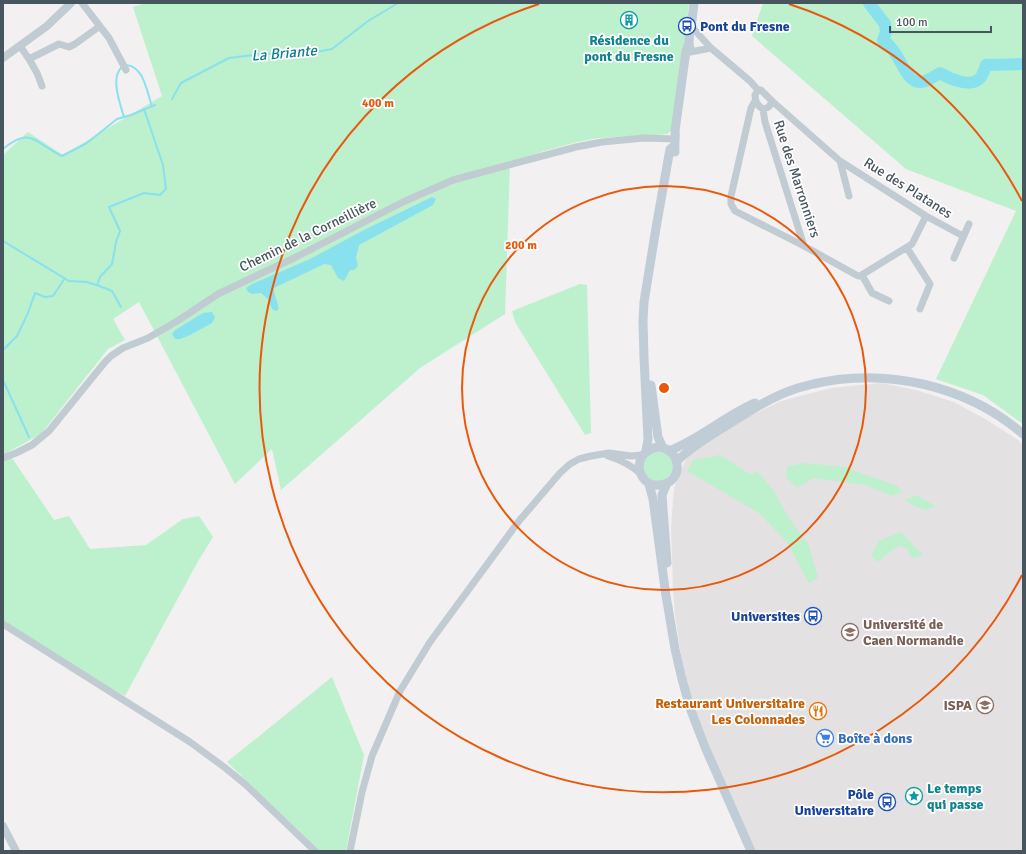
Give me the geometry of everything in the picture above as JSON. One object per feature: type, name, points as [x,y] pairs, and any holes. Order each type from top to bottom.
[{"type":"main road","points":[[690,3],[688,20],[690,25],[690,48],[680,123],[675,140],[670,149],[644,302],[644,358],[648,439],[639,467],[641,474],[649,484],[654,499],[666,596],[675,649],[690,708],[705,748],[751,851]]},
{"type":"main road","points":[[690,25],[694,3]]},
{"type":"main road","points":[[644,339],[658,437],[666,449],[674,455],[677,461],[676,475],[674,478],[661,485],[649,484]]},
{"type":"main road","points":[[677,461],[697,445],[777,396],[794,389],[826,381],[848,378],[893,379],[927,385],[954,393],[990,410],[1023,434]]},
{"type":"main road","points":[[644,453],[650,448],[657,447],[666,449],[685,445],[754,403],[777,396]]},
{"type":"main road","points":[[668,482],[662,495],[669,589],[668,606]]},
{"type":"street","points":[[3,58],[47,26],[71,3]]},
{"type":"street","points":[[82,3],[109,38],[124,66]]},
{"type":"street","points":[[690,25],[712,48],[750,81],[758,90],[761,90],[772,100],[770,106],[763,109],[758,106],[755,101]]},
{"type":"street","points":[[29,59],[59,44],[69,47],[100,26]]},
{"type":"street","points":[[20,46],[37,73],[42,86]]},
{"type":"street","points":[[690,48],[712,48]]},
{"type":"street","points":[[758,90],[751,108],[731,196],[731,204],[735,211],[804,246]]},
{"type":"street","name":"Rue des Platanes","points":[[772,100],[840,160],[926,216],[963,236]]},
{"type":"street","name":"Rue des Marronniers","points":[[763,109],[765,122],[804,246],[858,276],[862,275]]},
{"type":"street","name":"Chemin de la Corneillière","points":[[3,458],[32,445],[49,431],[105,362],[123,348],[148,338],[179,320],[218,294],[296,257],[404,202],[453,180],[576,147],[625,139],[644,138],[675,140]]},
{"type":"street","name":"Rue des Platanes","points":[[840,160],[849,196]]},
{"type":"street","points":[[889,301],[872,293],[862,275],[912,244],[926,216]]},
{"type":"street","points":[[954,258],[968,224]]},
{"type":"street","points":[[907,248],[930,284],[920,309]]},
{"type":"street","points":[[350,851],[362,792],[372,756],[400,691],[430,642],[519,521],[560,473],[570,464],[579,459],[610,454],[631,456],[644,453]]},
{"type":"street","points":[[602,455],[624,462],[634,467],[641,474]]},
{"type":"street","points":[[3,624],[201,750],[245,784],[315,851]]},
{"type":"street","points":[[3,826],[16,851]]},
{"type":"shaded area","name":"Université de Caen Normandie","points":[[881,383],[916,390],[954,402],[987,420],[1018,440],[1023,445],[1023,851],[754,851],[693,707],[680,649],[675,615],[671,528],[674,488],[688,456],[748,417],[781,401],[831,388]]},
{"type":"green space","points":[[146,3],[689,3],[682,68],[672,130],[667,134],[598,138],[577,142],[541,152],[510,163],[505,314],[420,368],[281,490],[272,449],[235,484],[139,302],[113,319],[125,340],[108,349],[41,434],[8,452],[54,520],[69,516],[90,549],[146,545],[183,519],[199,516],[213,537],[197,563],[125,696],[3,628],[3,155],[28,132],[63,155],[162,96],[133,7]]},
{"type":"green space","points":[[763,3],[1023,3],[1023,424],[983,395],[936,379],[1016,211],[906,169],[752,36]]},
{"type":"green space","points":[[580,284],[587,285],[591,433],[585,435],[515,322],[512,311]]},
{"type":"green space","points":[[658,451],[668,456],[673,466],[668,476],[658,481],[648,476],[643,466],[648,456]]},
{"type":"green space","points":[[720,455],[751,475],[757,471],[774,491],[790,520],[808,544],[818,577],[809,583],[787,542],[759,513],[687,471],[693,460]]},
{"type":"green space","points":[[805,463],[845,467],[897,486],[902,492],[892,496],[866,485],[813,478],[797,488],[786,477],[788,466]]},
{"type":"green space","points":[[917,495],[935,506],[926,510],[905,500]]},
{"type":"green space","points":[[901,532],[923,555],[912,558],[907,549],[899,545],[877,562],[871,556],[879,541]]},
{"type":"green space","points":[[332,677],[364,755],[346,851],[320,851],[227,762]]},
{"type":"water","points":[[432,197],[436,199],[433,205],[359,245],[356,258],[358,266],[354,270],[350,270],[344,281],[338,278],[331,265],[324,264],[274,288],[278,307],[278,310],[276,311],[272,309],[268,299],[261,293],[252,294],[248,292],[246,288],[252,284],[310,259],[366,229]]},
{"type":"water","points":[[212,312],[215,317],[212,323],[190,335],[180,339],[175,339],[172,334],[175,330],[203,313]]},
{"type":"waterway","name":"La Briante","points":[[172,99],[181,83],[229,58],[261,54],[311,53],[332,49],[368,21],[398,3]]},
{"type":"waterway","points":[[869,3],[885,24],[886,32],[883,40],[895,52],[910,77],[916,81],[922,82],[940,73],[949,78],[967,83],[977,81],[981,77],[986,65],[1023,64]]},
{"type":"waterway","points":[[126,65],[137,70],[141,75],[152,106]]},
{"type":"waterway","points":[[122,67],[118,71],[116,84],[118,98],[124,117]]},
{"type":"waterway","name":"La Briante","points":[[3,149],[20,138],[27,138],[39,142],[62,156],[87,143],[117,119],[155,105]]},
{"type":"waterway","points":[[121,307],[112,291],[97,285],[100,277],[112,264],[116,242],[120,231],[109,207],[144,193],[160,195],[166,189],[163,165],[144,109]]},
{"type":"waterway","points":[[3,241],[69,281],[87,282],[96,285]]},
{"type":"waterway","points":[[3,350],[17,336],[28,313],[35,293],[45,297],[53,296],[65,278]]},
{"type":"waterway","points":[[3,380],[29,437]]},
{"type":"place","name":"Résidence du pont du Fresne","points":[[629,20]]},
{"type":"place","name":"Pont du Fresne","points":[[687,26]]},
{"type":"place","name":"Universites","points":[[813,616]]},
{"type":"place","name":"Université de Caen Normandie","points":[[850,632]]},
{"type":"place","name":"ISPA","points":[[985,705]]},
{"type":"place","name":"Restaurant Universitaire Les Colonnades","points":[[818,711]]},
{"type":"place","name":"Boîte à dons","points":[[825,738]]},
{"type":"place","name":"Le temps qui passe","points":[[914,796]]},
{"type":"place","name":"Pôle Universitaire","points":[[887,802]]}]
